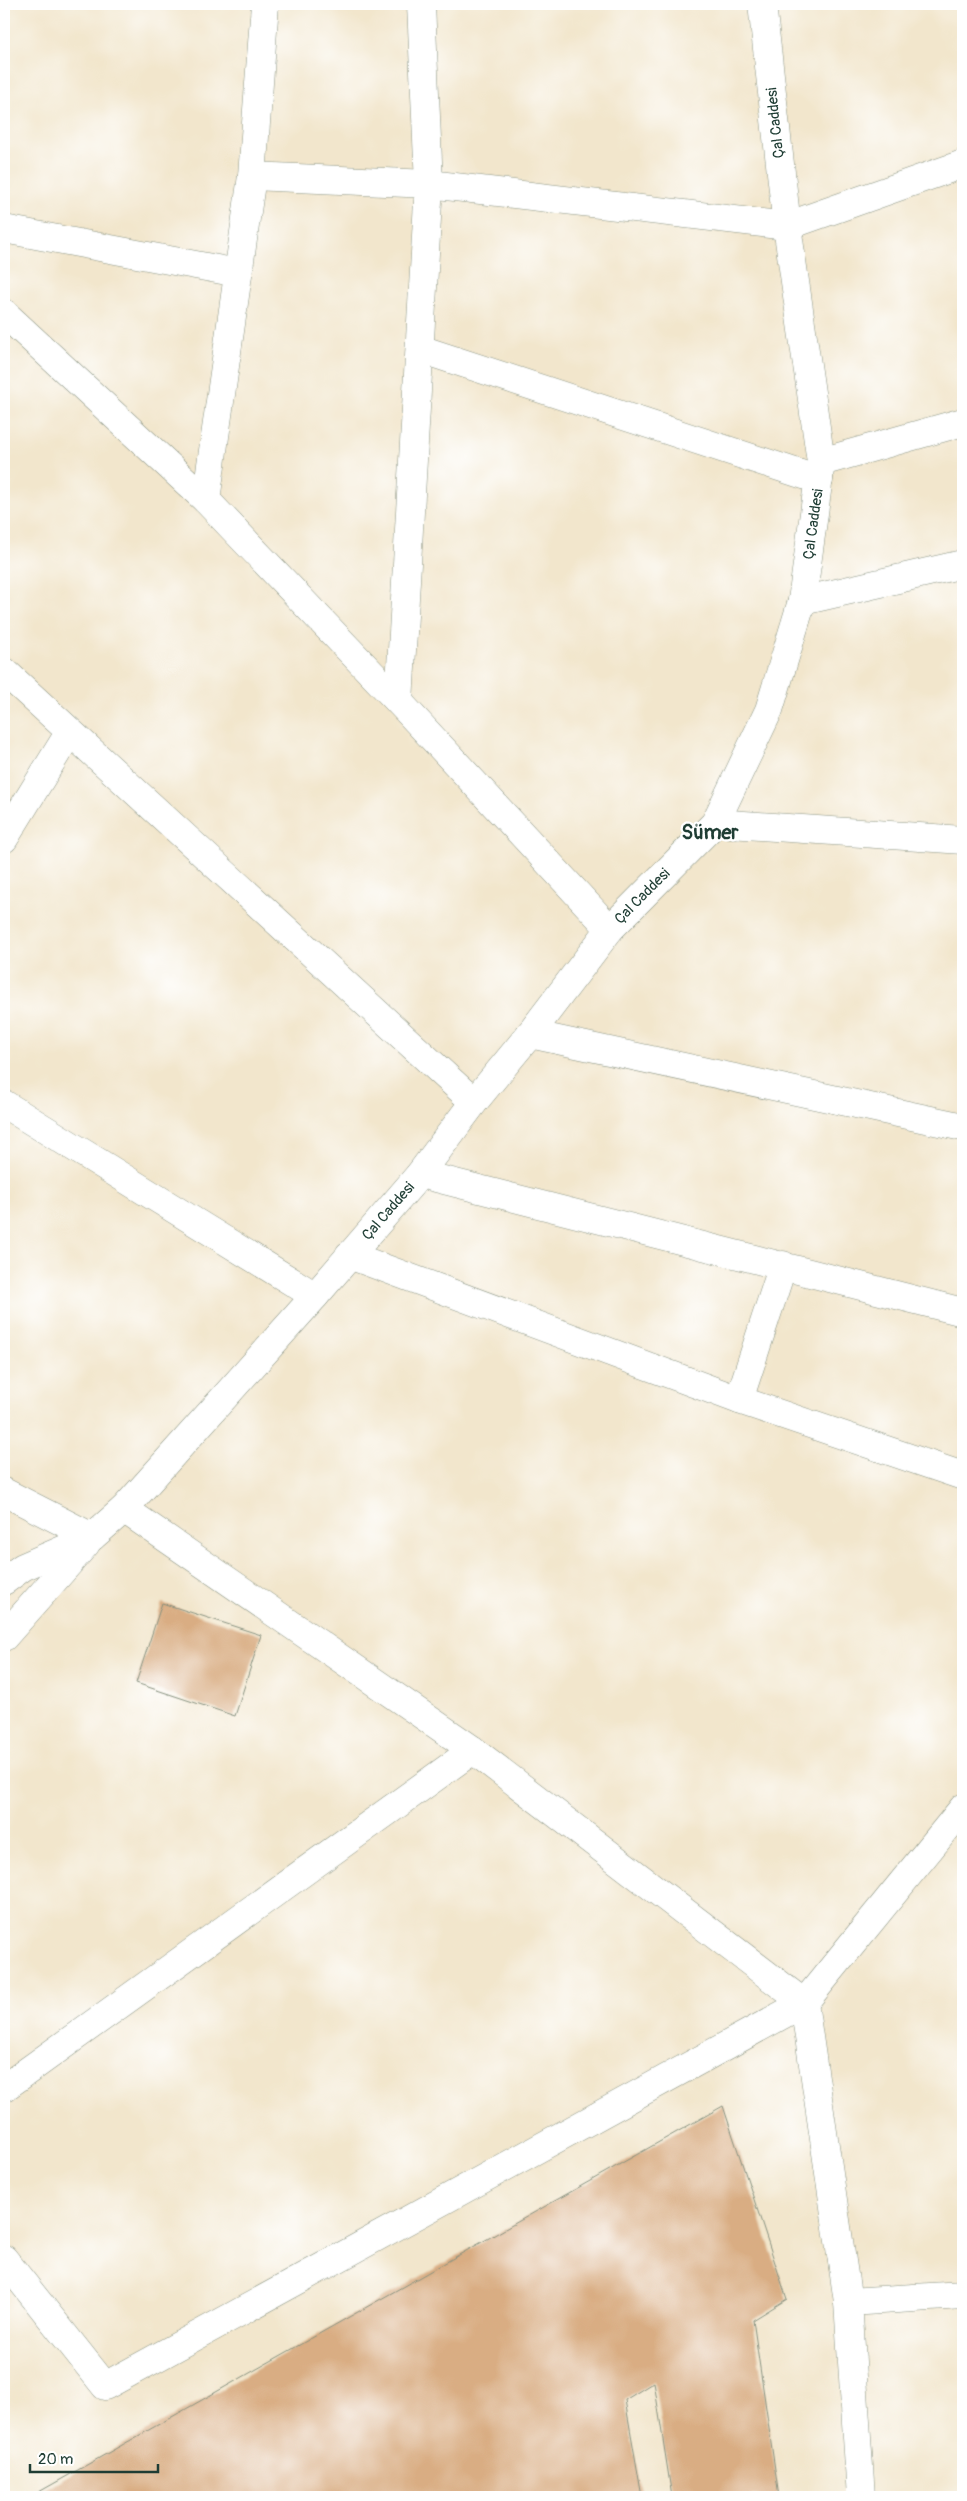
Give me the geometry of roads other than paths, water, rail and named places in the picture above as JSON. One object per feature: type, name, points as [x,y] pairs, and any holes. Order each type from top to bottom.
[{"type":"street","points":[[206,500],[252,176],[264,4]]},
{"type":"street","points":[[399,702],[429,184],[421,4]]},
{"type":"street","name":"Çal Caddesi","points":[[4,1581],[23,1567],[92,1537],[124,1509],[316,1296],[420,1174],[610,929],[715,823],[769,710],[802,601],[820,471],[787,226],[762,4]]},
{"type":"street","points":[[252,176],[429,184],[787,226],[963,164]]},
{"type":"street","points":[[4,229],[238,274]]},
{"type":"street","points":[[4,313],[206,500],[399,702],[610,929]]},
{"type":"street","points":[[420,349],[820,471],[963,422]]},
{"type":"street","points":[[802,601],[963,564]]},
{"type":"street","points":[[4,671],[69,733],[474,1102]]},
{"type":"street","points":[[4,839],[69,733]]},
{"type":"street","points":[[715,823],[963,840]]},
{"type":"street","points":[[530,1034],[963,1127]]},
{"type":"street","points":[[4,1104],[316,1296]]},
{"type":"street","points":[[420,1174],[963,1312]]},
{"type":"street","points":[[349,1255],[739,1400],[963,1476]]},
{"type":"street","points":[[739,1400],[782,1265]]},
{"type":"street","points":[[4,1492],[92,1537],[4,1637]]},
{"type":"street","points":[[124,1509],[473,1750],[804,2003],[848,2302],[862,2497]]},
{"type":"street","points":[[4,2088],[473,1750]]},
{"type":"street","points":[[4,2259],[105,2386],[804,2003],[963,1808]]},
{"type":"street","points":[[848,2302],[963,2295]]},
{"type":"district","name":"Sümer","points":[[710,832]]}]
